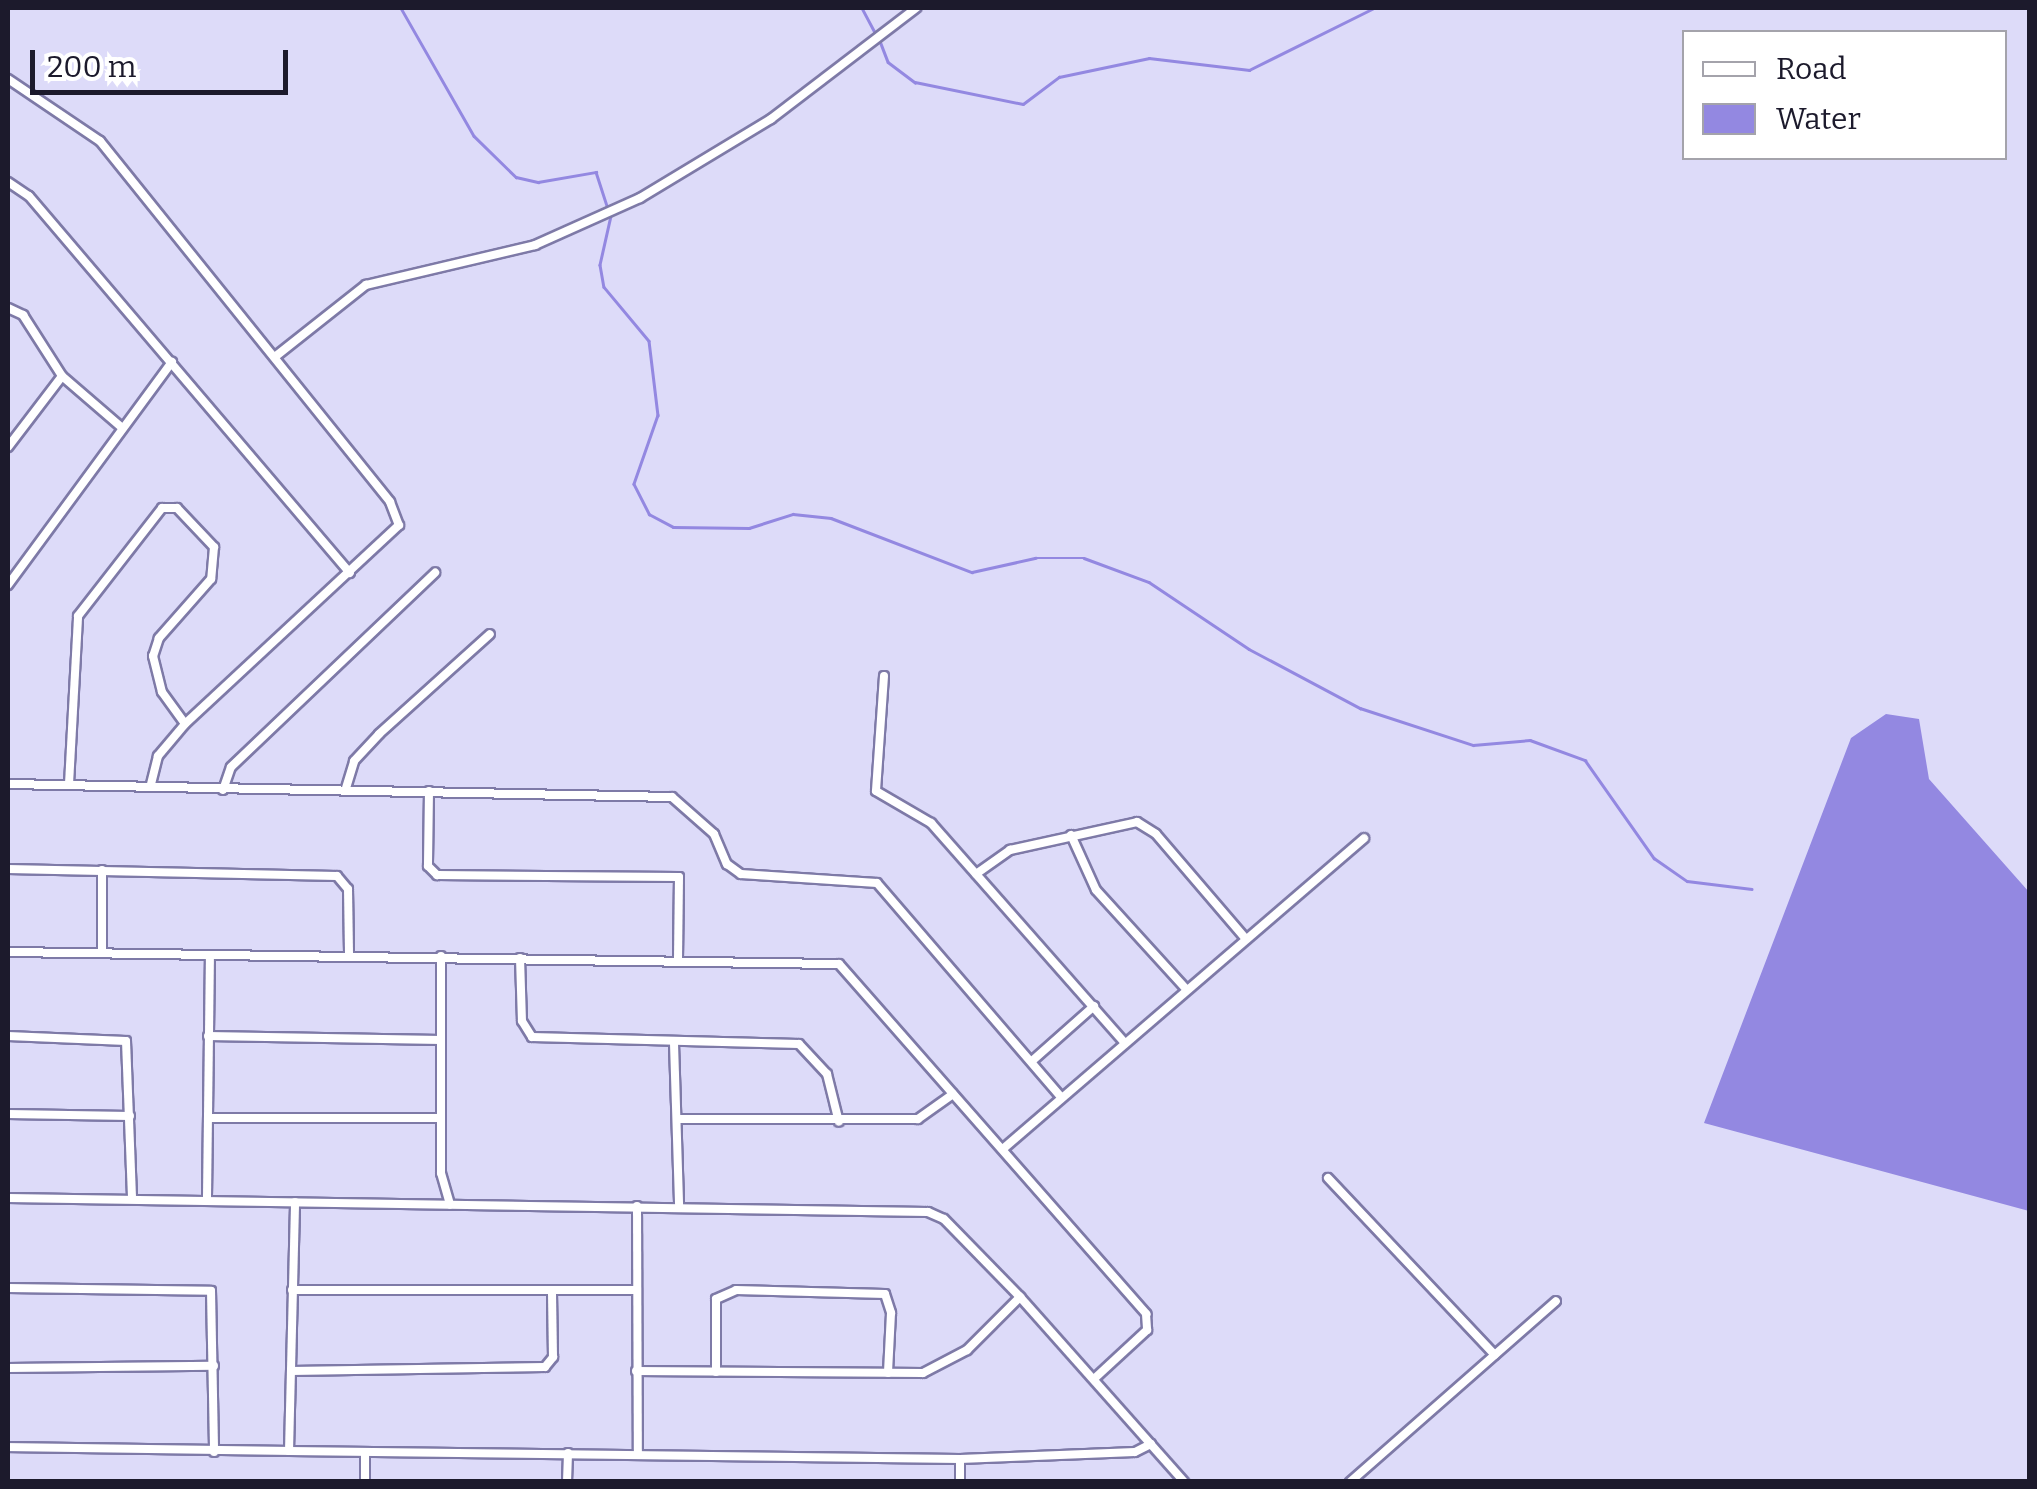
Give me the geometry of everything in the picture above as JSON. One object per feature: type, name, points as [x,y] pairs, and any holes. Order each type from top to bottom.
[{"type":"street","points":[[276,356],[366,285],[576,231],[640,198],[771,118],[916,8]]},
{"type":"street","points":[[8,79],[93,134],[390,502],[399,526],[185,724],[158,756],[150,788]]},
{"type":"street","points":[[8,182],[29,196],[350,573]]},
{"type":"street","points":[[8,308],[23,315],[62,376],[120,426]]},
{"type":"street","points":[[8,584],[120,426],[172,362]]},
{"type":"street","points":[[8,447],[62,376]]},
{"type":"street","points":[[70,784],[78,616],[162,508],[176,508],[214,547],[212,579],[158,638],[153,656],[162,692],[185,724]]},
{"type":"street","points":[[223,790],[231,767],[435,573]]},
{"type":"street","points":[[346,788],[354,761],[490,634]]},
{"type":"street","points":[[884,676],[876,791],[931,823],[1124,1042]]},
{"type":"street","points":[[8,784],[658,794],[672,798],[714,834],[727,864],[740,874],[878,883],[1061,1098]]},
{"type":"street","points":[[429,791],[428,866],[437,874],[679,878],[678,960]]},
{"type":"street","points":[[976,874],[1010,850],[1137,822],[1148,826],[1246,939]]},
{"type":"street","points":[[1071,835],[1096,890],[1186,989]]},
{"type":"street","points":[[1004,1148],[1364,838]]},
{"type":"street","points":[[8,869],[337,876],[348,888],[349,955]]},
{"type":"street","points":[[102,870],[102,953]]},
{"type":"street","points":[[8,952],[839,964],[1148,1317],[1147,1330],[1095,1378]]},
{"type":"street","points":[[206,1197],[210,955]]},
{"type":"street","points":[[441,956],[441,1173],[450,1205]]},
{"type":"street","points":[[520,958],[522,1021],[532,1038],[808,1048],[827,1074],[839,1122]]},
{"type":"street","points":[[1032,1061],[1094,1006]]},
{"type":"street","points":[[8,1036],[126,1041],[132,1198]]},
{"type":"street","points":[[208,1036],[441,1040]]},
{"type":"street","points":[[674,1042],[679,1206]]},
{"type":"street","points":[[678,1120],[839,1122],[924,1118],[953,1094]]},
{"type":"street","points":[[8,1114],[130,1116]]},
{"type":"street","points":[[208,1118],[441,1118]]},
{"type":"street","points":[[1328,1178],[1495,1355]]},
{"type":"street","points":[[8,1198],[206,1197],[295,1202],[928,1212],[944,1219],[1020,1298],[1184,1482]]},
{"type":"street","points":[[289,1451],[295,1202]]},
{"type":"street","points":[[637,1206],[638,1453]]},
{"type":"street","points":[[8,1288],[201,1286],[215,1301],[214,1452]]},
{"type":"street","points":[[292,1290],[636,1290]]},
{"type":"street","points":[[291,1370],[545,1367],[553,1357],[552,1290]]},
{"type":"street","points":[[716,1372],[716,1299],[728,1290],[754,1290],[885,1294],[891,1313],[888,1373]]},
{"type":"street","points":[[636,1371],[923,1373],[948,1364],[1020,1298]]},
{"type":"street","points":[[1350,1482],[1556,1301]]},
{"type":"street","points":[[8,1368],[214,1366]]},
{"type":"street","points":[[8,1448],[960,1459],[1135,1452],[1152,1444]]},
{"type":"street","points":[[365,1482],[366,1452]]},
{"type":"street","points":[[567,1482],[568,1452]]},
{"type":"street","points":[[960,1459],[960,1482]]},
{"type":"water","points":[[1886,714],[1919,719],[1929,779],[2029,892],[2029,1211],[1704,1123],[1851,738]]},
{"type":"waterway","points":[[401,8],[474,136],[516,177],[538,182],[596,172],[608,209]]},
{"type":"waterway","points":[[862,8],[876,34]]},
{"type":"waterway","points":[[880,41],[888,62],[915,82],[1023,104],[1059,77],[1149,58],[1249,70],[1374,8]]},
{"type":"waterway","points":[[611,216],[600,265],[604,287],[649,341],[658,415],[634,484],[649,514],[673,527],[749,528],[793,514],[831,518],[972,572],[1035,558],[1084,558],[1149,582],[1249,649],[1360,708],[1473,745],[1530,740],[1585,760],[1654,858],[1687,881],[1752,889]]}]
